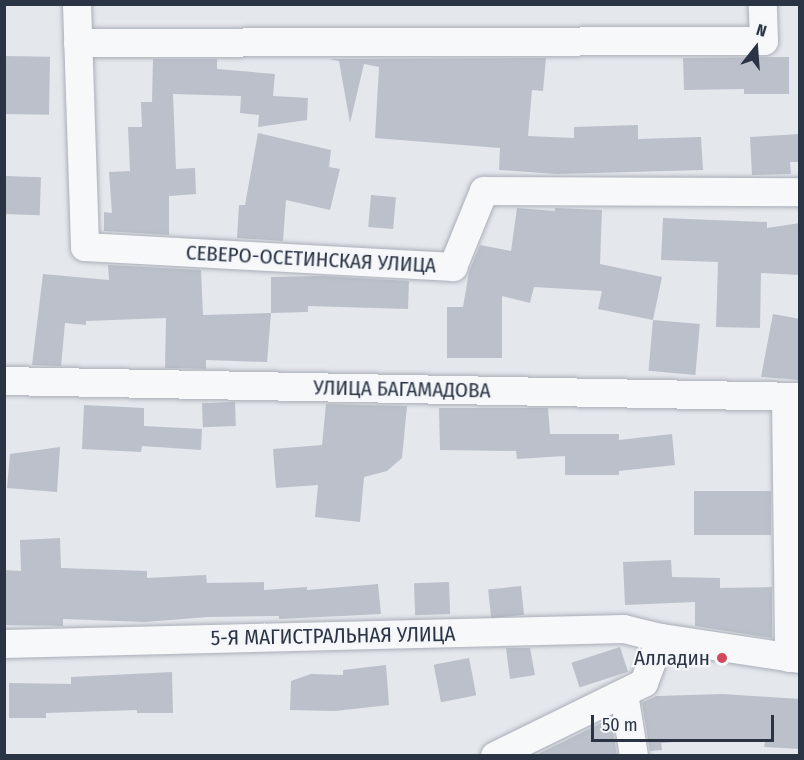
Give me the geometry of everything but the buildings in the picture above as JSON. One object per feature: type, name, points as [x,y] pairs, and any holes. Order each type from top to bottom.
[{"type":"street","name":"СЕВЕРО-ОСЕТИНСКАЯ УЛИЦА","points":[[77,4],[85,247],[453,267],[484,191],[800,192]]},
{"type":"street","points":[[78,44],[764,41],[763,4]]},
{"type":"street","name":"УЛИЦА БАГАМАДОВА","points":[[4,381],[793,397]]},
{"type":"street","points":[[793,397],[794,658]]},
{"type":"street","name":"5-Я МАГИСТРАЛЬНАЯ УЛИЦА","points":[[4,644],[624,629],[661,638],[794,658]]},
{"type":"street","points":[[495,756],[645,682],[661,638]]},
{"type":"street","points":[[624,694],[634,756]]},
{"type":"place","name":"Алладин","points":[[722,658]]}]
